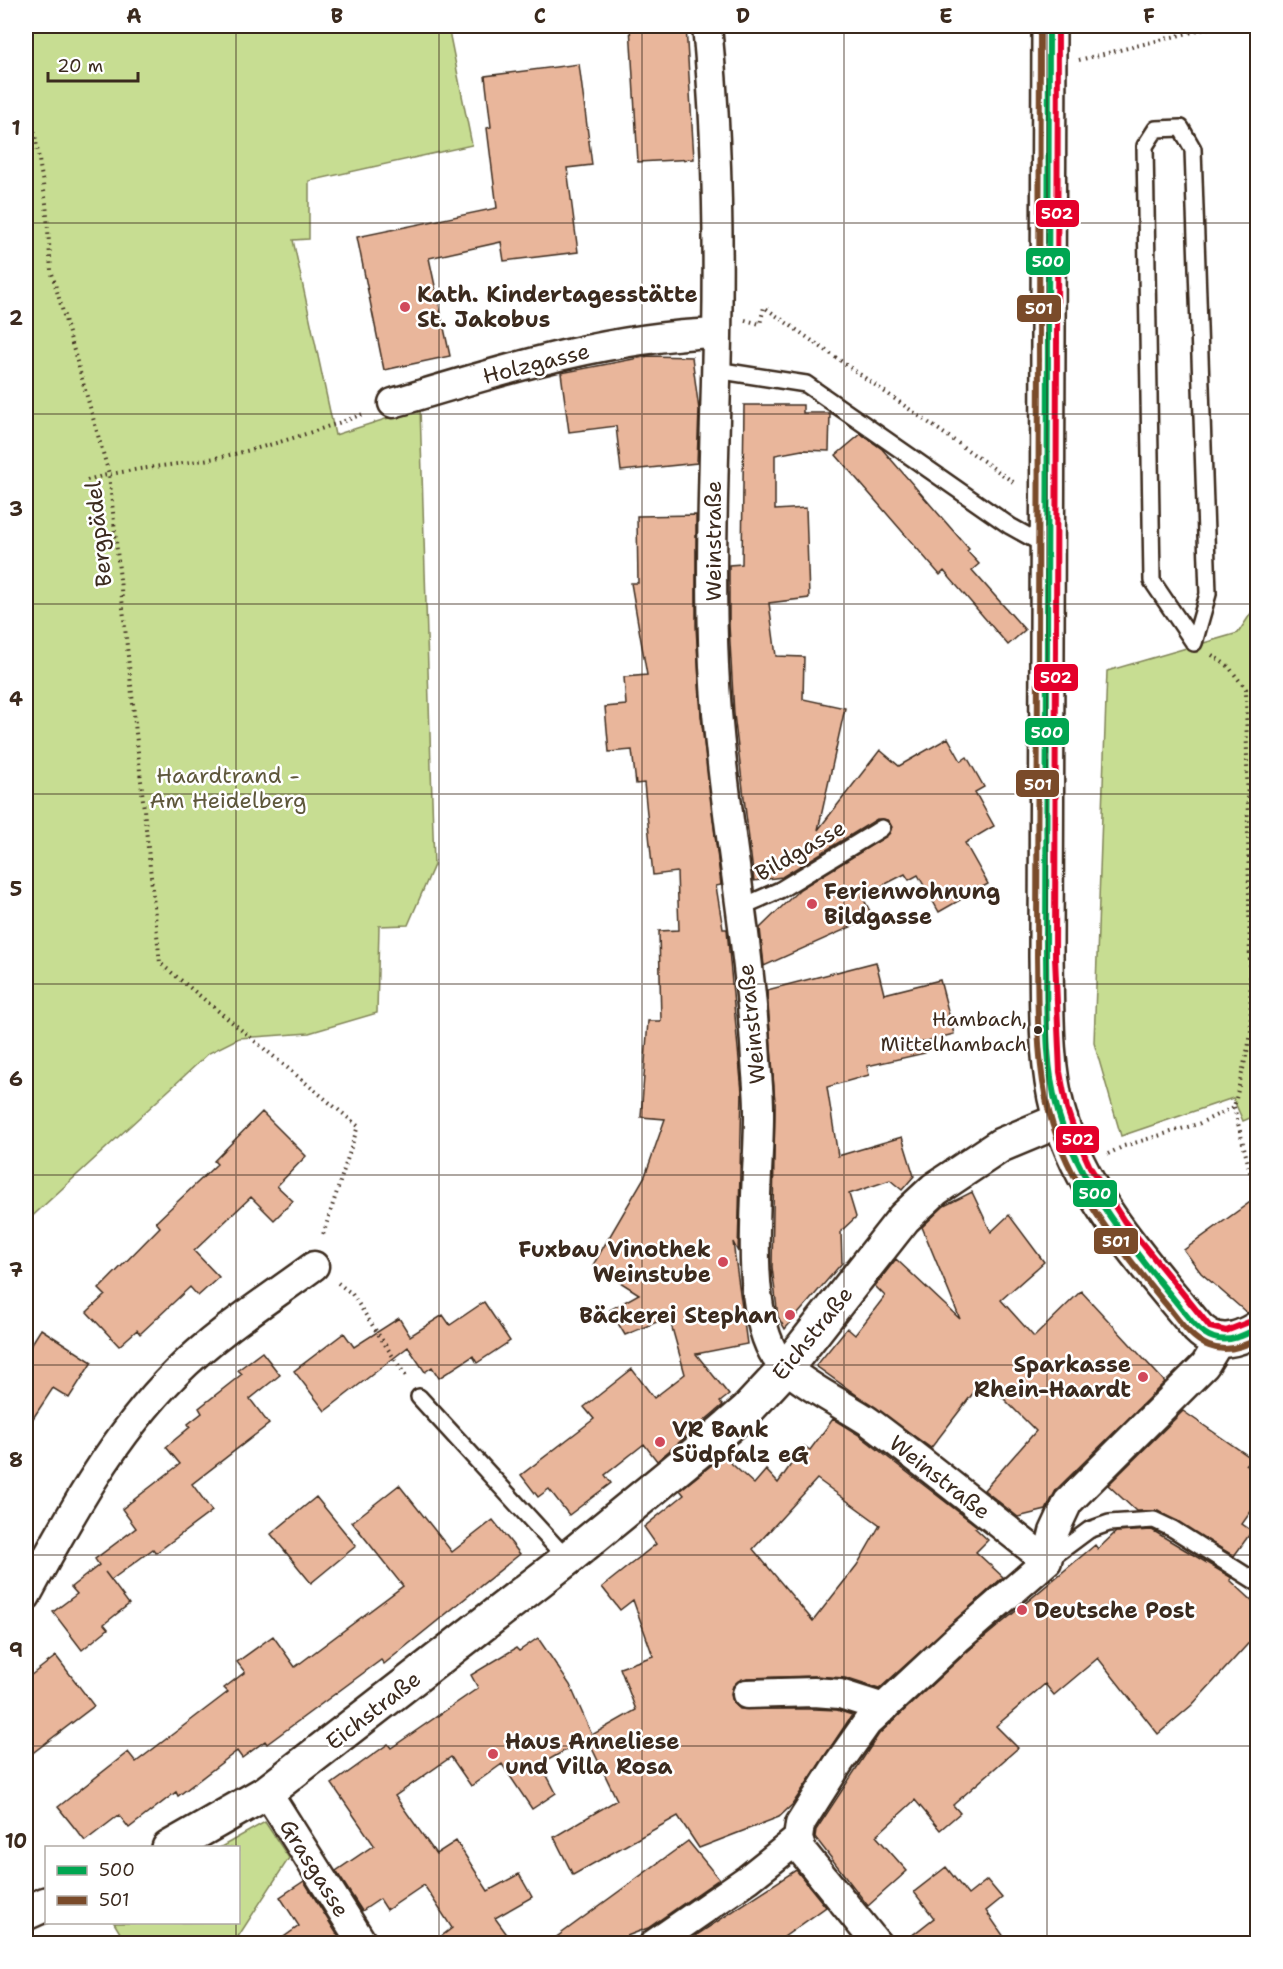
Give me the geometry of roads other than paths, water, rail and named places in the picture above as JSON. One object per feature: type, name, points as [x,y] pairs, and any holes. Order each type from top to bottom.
[{"type":"street","name":"Weinstraße","points":[[707,26],[714,96],[717,333],[712,555],[714,662],[718,745],[756,1047],[759,1111],[758,1300],[764,1329],[774,1356],[786,1368],[867,1420],[1047,1561]]},
{"type":"street","points":[[1049,26],[1046,506],[1047,999],[1054,1088],[1061,1120],[1082,1169],[1127,1241],[1198,1328],[1209,1338],[1219,1342],[1231,1340],[1257,1328]]},
{"type":"street","name":"Holzgasse","points":[[393,403],[556,355],[631,340],[717,333]]},
{"type":"street","name":"Eichstraße","points":[[172,1846],[267,1792],[567,1559],[747,1410],[786,1368],[904,1218],[935,1189],[1001,1145],[1061,1120]]},
{"type":"street","points":[[26,1596],[107,1457],[141,1411],[178,1371],[233,1325],[314,1266]]},
{"type":"street","points":[[877,1944],[802,1851],[798,1839],[800,1824],[838,1764],[867,1724],[957,1639],[1047,1561],[1054,1532],[1068,1502],[1205,1365],[1219,1342]]},
{"type":"street","points":[[747,1694],[814,1692],[840,1694],[884,1708]]},
{"type":"street","name":"Grasgasse","points":[[267,1792],[363,1944]]},
{"type":"street","points":[[654,1944],[748,1879],[798,1839]]},
{"type":"street","points":[[26,1913],[45,1904]]},
{"type":"lane","points":[[1181,128],[1193,149],[1208,594],[1194,643],[1152,582],[1145,146],[1156,129],[1181,128]]},
{"type":"lane","points":[[716,370],[806,384],[1010,526],[1046,546]]},
{"type":"lane","name":"Bildgasse","points":[[739,908],[780,890],[882,828]]},
{"type":"lane","points":[[419,1397],[567,1559]]},
{"type":"lane","points":[[1047,1561],[1089,1530],[1109,1523],[1154,1520],[1173,1529],[1257,1583]]},
{"type":"place","name":"Kath. Kindertagesstätte St. Jakobus","points":[[405,307]]},
{"type":"place","name":"Ferienwohnung Bildgasse","points":[[812,904]]},
{"type":"place","name":"Hambach, Mittelhambach","points":[[1038,1030]]},
{"type":"place","name":"Fuxbau Vinothek Weinstube","points":[[723,1262]]},
{"type":"place","name":"Bäckerei Stephan","points":[[790,1315]]},
{"type":"place","name":"Sparkasse Rhein-Haardt","points":[[1143,1377]]},
{"type":"place","name":"VR Bank Südpfalz eG","points":[[660,1442]]},
{"type":"place","name":"Deutsche Post","points":[[1022,1610]]},
{"type":"place","name":"Haus Anneliese und Villa Rosa","points":[[493,1754]]},
{"type":"park label","name":"Haardtrand - Am Heidelberg","points":[[228,788]]}]
